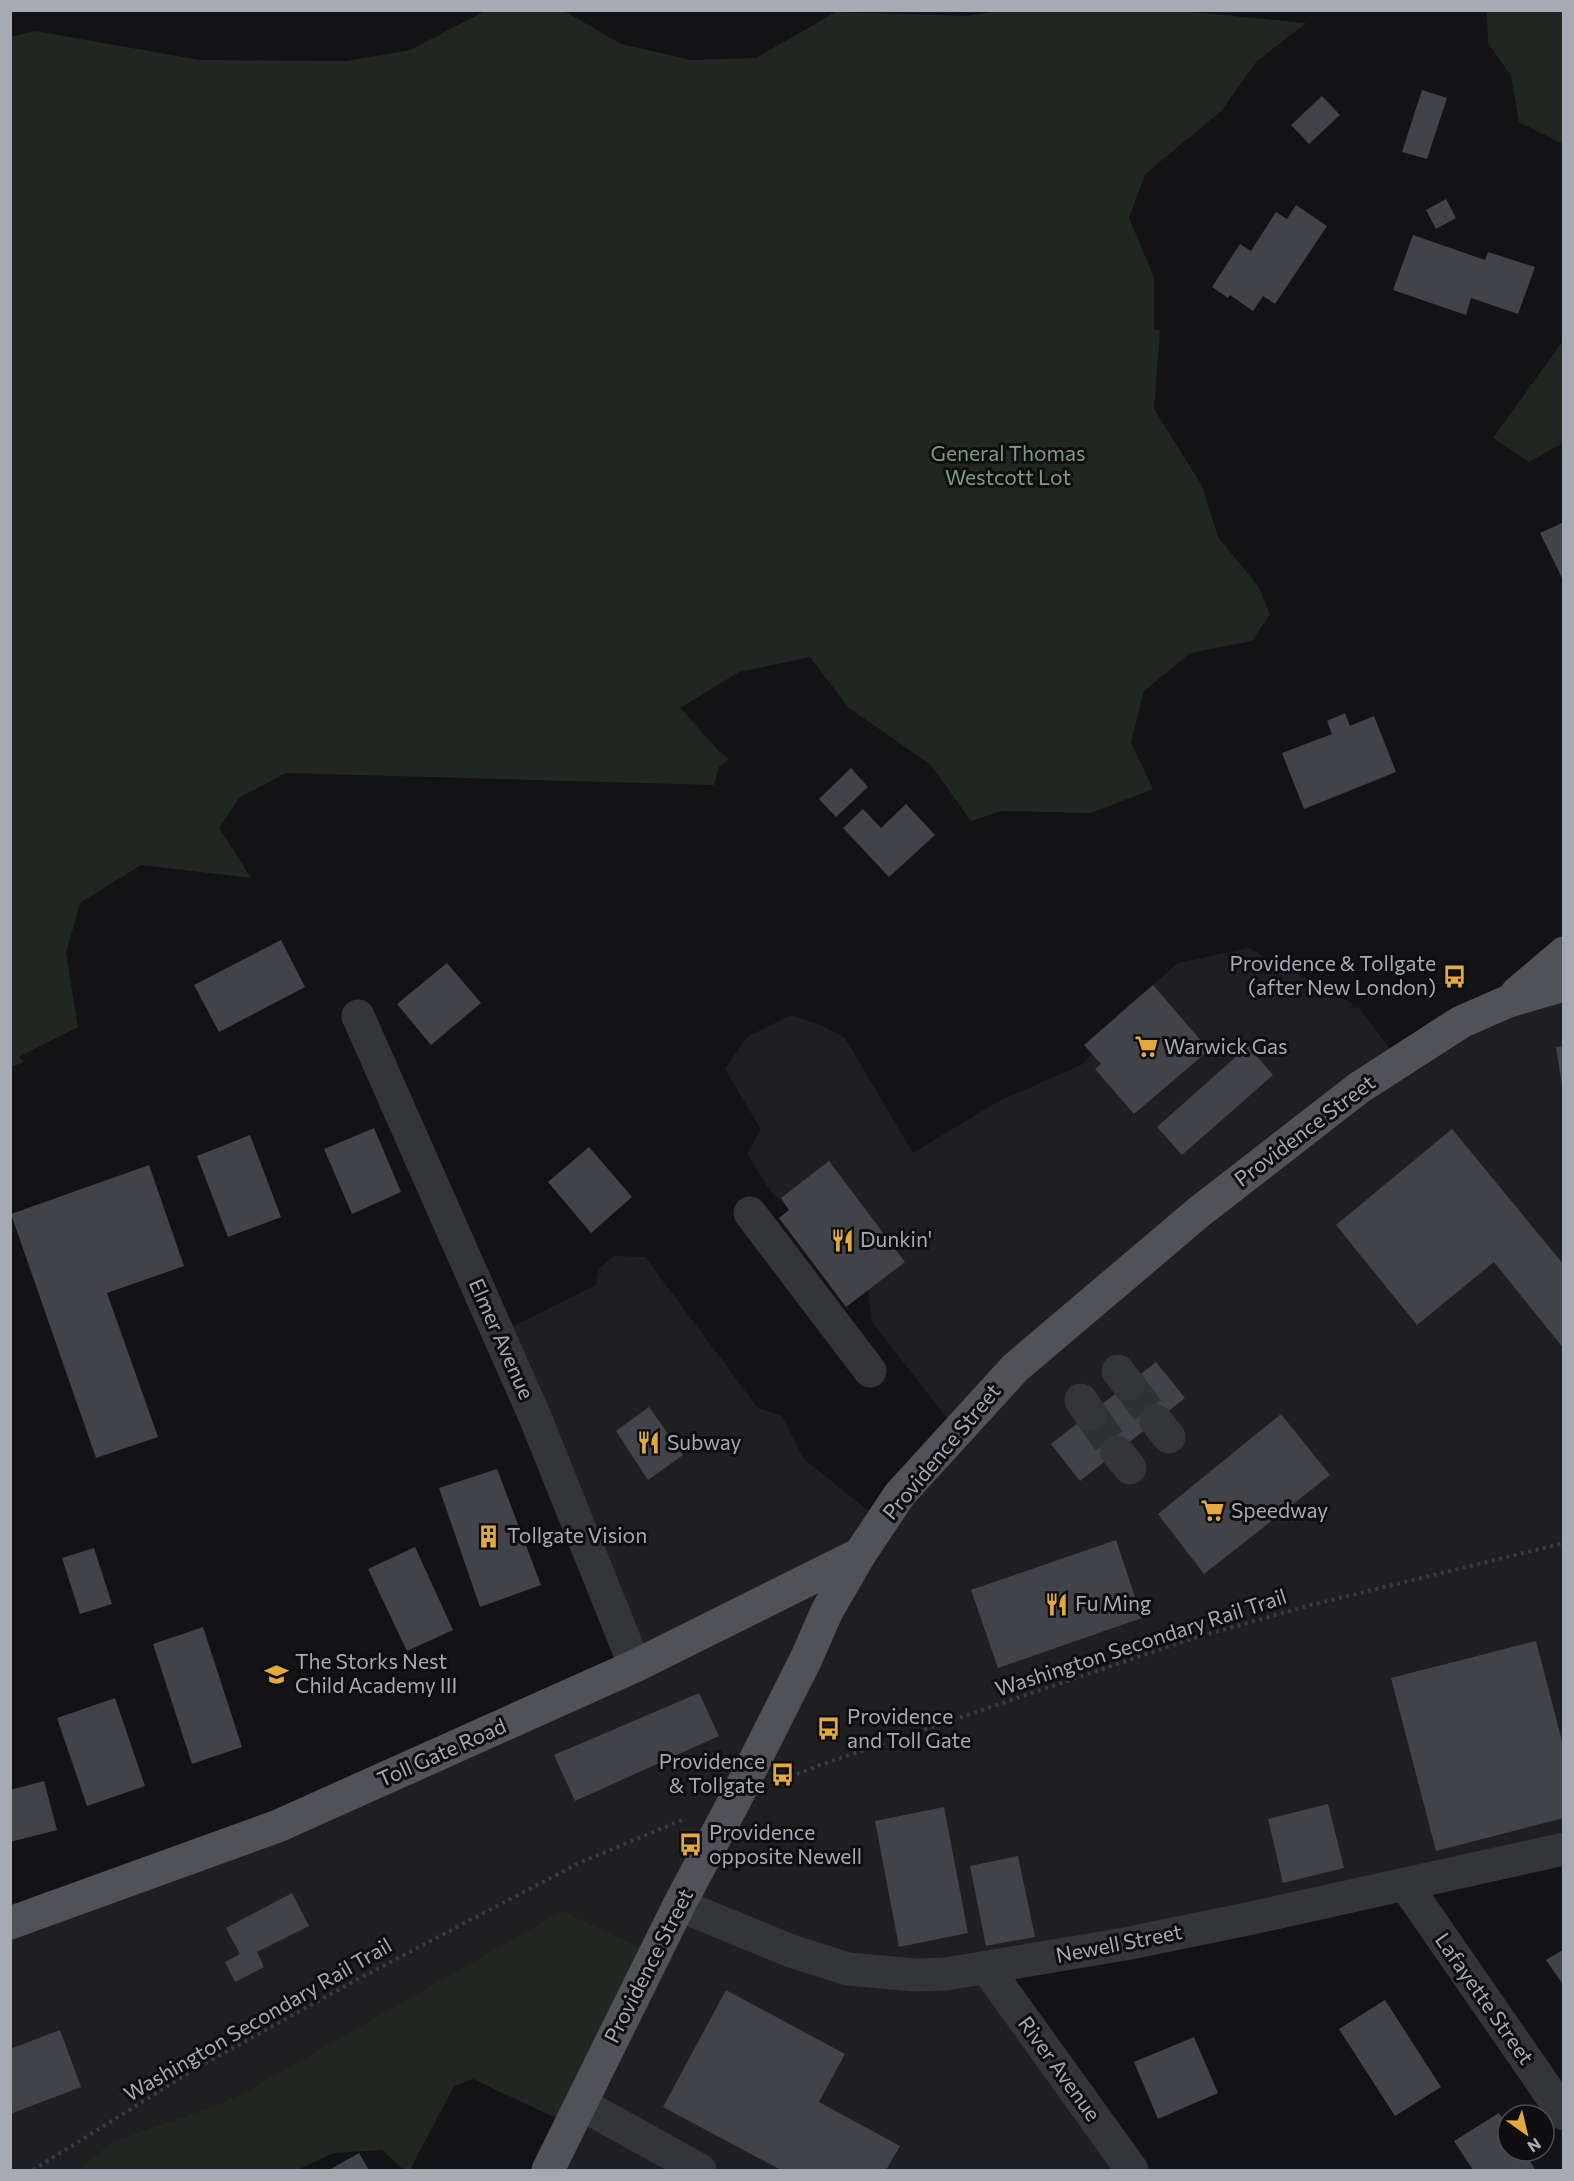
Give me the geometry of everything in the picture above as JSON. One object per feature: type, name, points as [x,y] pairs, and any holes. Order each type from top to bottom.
[{"type":"main road","points":[[1509,1001],[1563,953]]},
{"type":"main road","name":"Providence Street","points":[[548,2170],[679,1905],[806,1659],[827,1611],[860,1554],[900,1494],[1015,1368],[1199,1212],[1360,1087],[1461,1022],[1509,1001],[1563,985]]},
{"type":"main road","name":"Toll Gate Road","points":[[10,1923],[278,1826],[636,1666],[860,1554]]},
{"type":"street","name":"Elmer Avenue","points":[[358,1016],[535,1417],[636,1666]]},
{"type":"street","points":[[750,1213],[870,1371]]},
{"type":"street","name":"Newell Street","points":[[679,1905],[791,1952],[848,1969],[915,1975],[946,1974],[1125,1944],[1563,1849]]},
{"type":"street","name":"Lafayette Street","points":[[1405,1884],[1563,2114]]},
{"type":"street","name":"River Avenue","points":[[986,1967],[1132,2170]]},
{"type":"street","points":[[581,2104],[700,2170]]},
{"type":"path","name":"Washington Secondary Rail Trail","points":[[33,2170],[195,2069],[501,1903],[579,1863],[736,1798],[823,1764],[1191,1639],[1311,1605],[1563,1543]]},
{"type":"shaded area","points":[[1249,948],[1353,1004],[1352,1008],[1358,1007],[1405,1068],[1461,1029],[1563,993],[1563,1853],[995,1977],[1131,2170],[540,2170],[652,1959],[251,2089],[224,2103],[111,2142],[78,2170],[11,2170],[10,1923],[622,1662],[509,1328],[596,1285],[599,1269],[614,1256],[645,1257],[758,1408],[782,1416],[804,1459],[876,1517],[956,1430],[872,1322],[864,1261],[791,1211],[771,1192],[747,1154],[761,1130],[725,1069],[747,1037],[791,1015],[821,1025],[845,1038],[913,1153],[997,1102],[1081,1065],[1113,1033],[1117,1015],[1178,963]]},
{"type":"green space","name":"General Thomas Westcott Lot","points":[[1004,10],[1171,10],[1306,23],[1256,62],[1221,111],[1145,174],[1129,218],[1154,277],[1154,330],[1160,330],[1154,409],[1202,486],[1218,537],[1258,586],[1270,614],[1252,641],[1190,653],[1144,691],[1131,742],[1153,789],[1091,813],[1001,811],[971,821],[931,765],[849,708],[810,657],[739,672],[680,708],[729,759],[719,767],[714,785],[286,773],[240,797],[219,828],[251,878],[141,865],[80,903],[66,953],[78,1027],[19,1057],[24,1062],[11,1067],[11,37],[35,31],[200,60],[347,61],[410,50],[485,11],[564,11],[621,44],[691,60],[756,58],[836,12],[968,16]]},
{"type":"green space","points":[[1487,11],[1563,11],[1563,144],[1519,122],[1511,76],[1488,43]]},
{"type":"green space","points":[[1563,341],[1563,443],[1529,462],[1493,438]]},
{"type":"green space","points":[[562,1911],[647,1951],[556,2118],[473,2079],[454,2086],[410,2170],[404,2170],[382,2150],[334,2153],[297,2170],[78,2170],[111,2142],[223,2103],[251,2089]]},
{"type":"building","points":[[1422,90],[1447,98],[1427,159],[1402,152]]},
{"type":"building","points":[[1322,96],[1340,115],[1309,144],[1291,125]]},
{"type":"building","points":[[1446,199],[1456,218],[1436,229],[1426,210]]},
{"type":"building","points":[[1296,205],[1327,226],[1275,304],[1263,296],[1253,311],[1230,295],[1228,298],[1212,287],[1240,244],[1251,251],[1276,212],[1287,219]]},
{"type":"building","points":[[1413,235],[1485,260],[1488,252],[1535,267],[1518,314],[1471,298],[1466,315],[1393,290]]},
{"type":"building","points":[[1564,522],[1564,582],[1540,533]]},
{"type":"building","points":[[1345,713],[1350,726],[1374,716],[1396,772],[1304,809],[1282,753],[1332,734],[1327,721]]},
{"type":"building","points":[[851,768],[868,787],[836,817],[819,799]]},
{"type":"building","points":[[906,804],[935,835],[889,877],[843,828],[863,809],[881,828]]},
{"type":"building","points":[[281,940],[305,987],[219,1032],[194,985]]},
{"type":"building","points":[[447,963],[481,1003],[431,1045],[397,1004]]},
{"type":"building","name":"Warwick Gas","points":[[1153,985],[1209,1050],[1134,1114],[1095,1069],[1101,1064],[1084,1045]]},
{"type":"building","name":"Warwick Gas","points":[[1248,1046],[1273,1075],[1182,1155],[1157,1127]]},
{"type":"building","points":[[1564,1046],[1564,1085],[1562,1085],[1556,1047]]},
{"type":"building","points":[[374,1128],[401,1192],[352,1214],[324,1149]]},
{"type":"building","points":[[1452,1129],[1564,1265],[1564,1349],[1494,1262],[1417,1325],[1336,1225]]},
{"type":"building","points":[[250,1135],[281,1217],[228,1237],[197,1156]]},
{"type":"building","points":[[589,1147],[632,1197],[591,1233],[548,1182]]},
{"type":"building","name":"Dunkin'","points":[[829,1161],[905,1262],[846,1307],[779,1218],[789,1210],[781,1198]]},
{"type":"building","points":[[149,1165],[184,1266],[107,1293],[158,1437],[96,1458],[11,1214]]},
{"type":"building","points":[[1156,1362],[1185,1398],[1080,1481],[1051,1444]]},
{"type":"building","name":"Subway","points":[[649,1407],[683,1455],[648,1480],[616,1431]]},
{"type":"building","points":[[1281,1414],[1330,1475],[1204,1574],[1158,1514]]},
{"type":"building","name":"Tollgate Vision","points":[[497,1469],[541,1585],[480,1607],[439,1488]]},
{"type":"building","name":"Fu Ming","points":[[1116,1540],[1142,1618],[998,1668],[971,1590]]},
{"type":"building","points":[[415,1547],[453,1630],[407,1651],[368,1569]]},
{"type":"building","points":[[94,1548],[112,1604],[80,1614],[62,1558]]},
{"type":"building","points":[[203,1627],[242,1747],[192,1764],[153,1644]]},
{"type":"building","points":[[1536,1641],[1564,1749],[1564,1818],[1436,1851],[1391,1678]]},
{"type":"building","points":[[699,1693],[719,1736],[575,1801],[554,1755]]},
{"type":"building","points":[[115,1698],[145,1786],[87,1806],[57,1718]]},
{"type":"building","points":[[44,1781],[57,1830],[10,1842],[10,1790]]},
{"type":"building","points":[[1328,1804],[1344,1868],[1283,1883],[1268,1819]]},
{"type":"building","points":[[944,1807],[968,1933],[899,1947],[875,1821]]},
{"type":"building","points":[[1018,1856],[1035,1937],[986,1946],[970,1866]]},
{"type":"building","points":[[292,1893],[309,1926],[257,1952],[264,1967],[235,1982],[225,1962],[240,1954],[226,1928]]},
{"type":"building","points":[[1564,1949],[1564,1986],[1546,1960]]},
{"type":"building","points":[[726,1990],[845,2054],[819,2102],[900,2146],[886,2170],[781,2170],[663,2107]]},
{"type":"building","points":[[1385,2000],[1441,2087],[1395,2116],[1339,2029]]},
{"type":"building","points":[[60,2030],[81,2087],[10,2114],[10,2049]]},
{"type":"building","points":[[1194,2037],[1218,2093],[1158,2119],[1134,2062]]},
{"type":"building","points":[[1496,2115],[1496,2163],[1531,2163],[1536,2170],[1473,2170],[1454,2141]]},
{"type":"building","points":[[359,2153],[369,2170],[329,2170]]},
{"type":"tunnel","points":[[1128,1384],[1156,1421]]},
{"type":"tunnel","points":[[1090,1414],[1117,1452]]},
{"type":"place","name":"Providence & Tollgate (after New London)","points":[[1454,976]]},
{"type":"place","name":"Warwick Gas","points":[[1146,1047]]},
{"type":"place","name":"Dunkin'","points":[[842,1240]]},
{"type":"place","name":"Subway","points":[[649,1443]]},
{"type":"place","name":"Speedway","points":[[1213,1511]]},
{"type":"place","name":"Tollgate Vision","points":[[489,1536]]},
{"type":"place","name":"Fu Ming","points":[[1057,1604]]},
{"type":"place","name":"The Storks Nest Child Academy III","points":[[277,1674]]},
{"type":"place","name":"Providence and Toll Gate","points":[[829,1729]]},
{"type":"place","name":"Providence & Tollgate","points":[[783,1774]]},
{"type":"place","name":"Providence opposite Newell","points":[[691,1845]]}]
